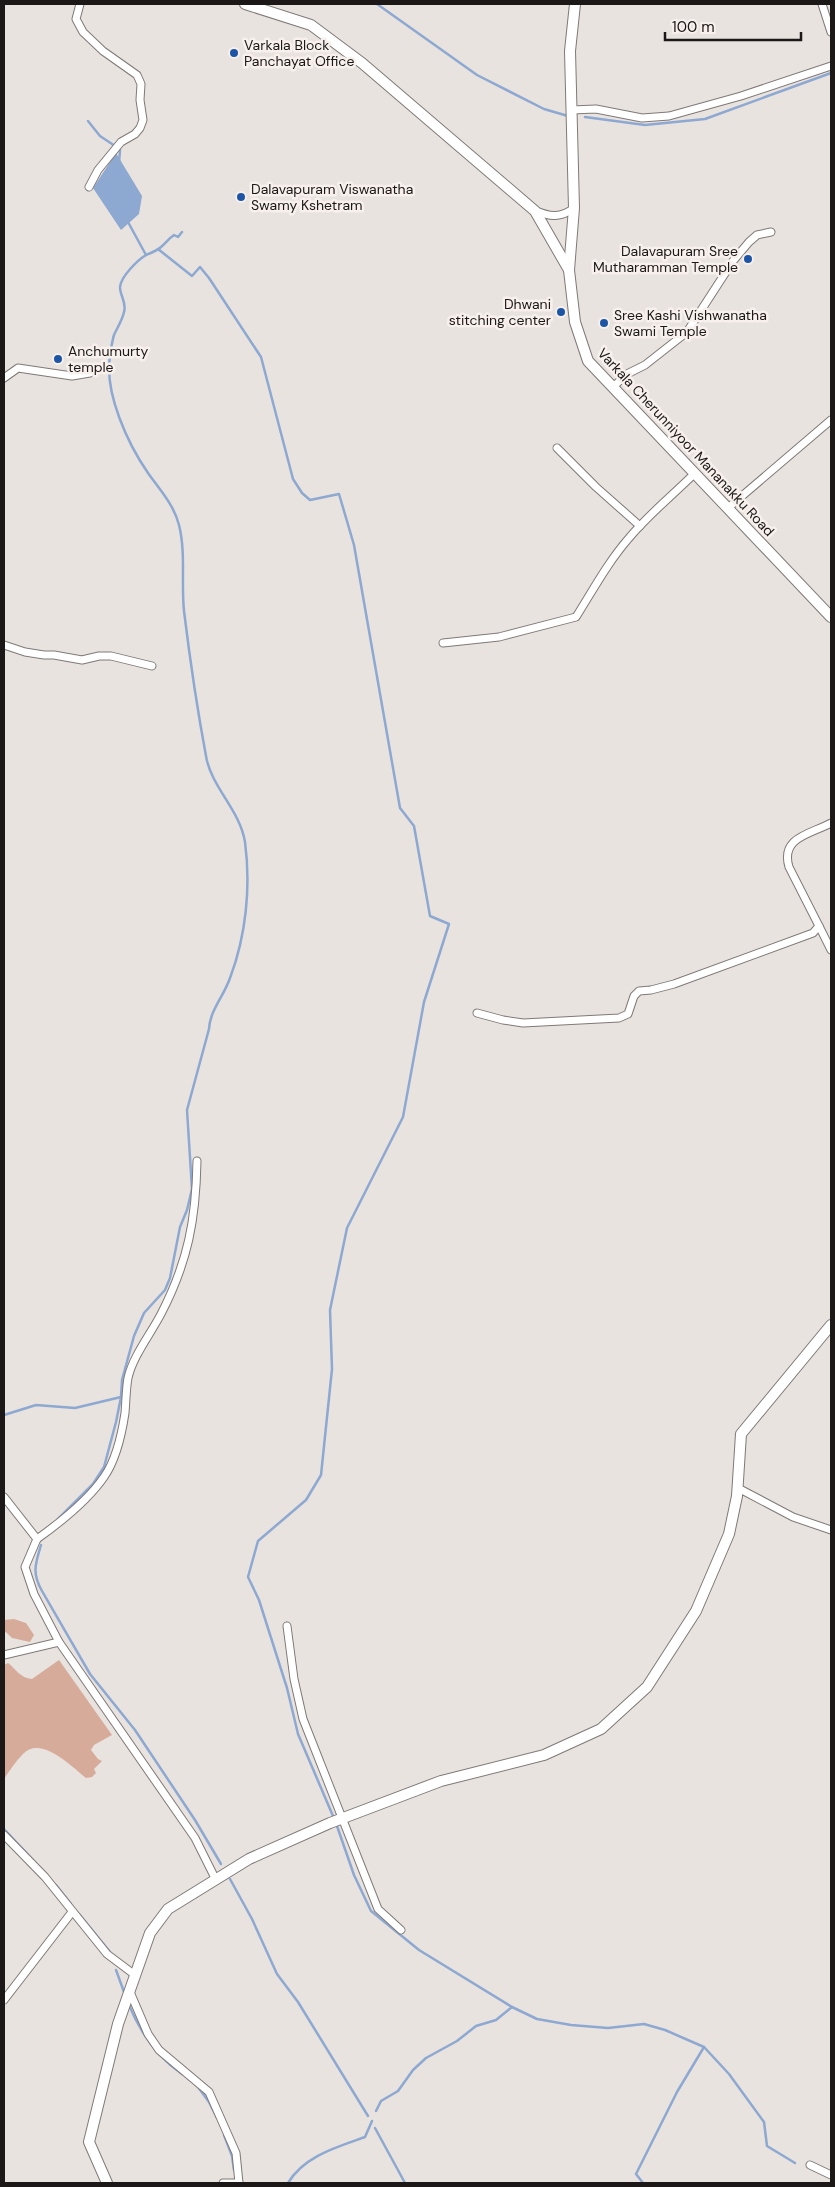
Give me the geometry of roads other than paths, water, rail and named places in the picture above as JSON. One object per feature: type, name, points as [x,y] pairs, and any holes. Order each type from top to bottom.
[{"type":"street","points":[[80,4],[76,19],[83,32],[103,51],[136,75],[141,84],[140,100],[143,120],[135,134],[120,142],[98,170],[88,187]]},
{"type":"street","name":"Varkala Cherunniyoor Mananakku Road","points":[[245,4],[315,28],[362,63],[535,211],[569,270],[575,322],[588,361],[831,617]]},
{"type":"street","points":[[569,270],[574,208],[570,51],[575,4]]},
{"type":"street","points":[[822,4],[831,32]]},
{"type":"street","points":[[571,110],[596,109],[642,118],[669,116],[741,96],[831,66]]},
{"type":"street","points":[[535,211],[553,216],[563,215],[574,208]]},
{"type":"street","points":[[613,387],[627,374],[645,365],[687,332],[743,248],[756,235],[771,232]]},
{"type":"street","points":[[4,378],[18,368],[72,376],[90,373]]},
{"type":"street","points":[[728,508],[831,420]]},
{"type":"street","points":[[557,448],[596,488],[640,526]]},
{"type":"street","points":[[442,642],[499,637],[576,617],[596,584],[628,539],[695,474]]},
{"type":"street","points":[[4,645],[44,655],[82,660],[99,656],[111,656],[152,666]]},
{"type":"street","points":[[831,823],[798,839],[787,849],[786,857],[789,867],[831,950]]},
{"type":"street","points":[[477,1013],[523,1023],[619,1018],[628,1014],[634,996],[639,990],[651,990],[674,984],[813,934],[819,926]]},
{"type":"street","points":[[197,1161],[197,1191],[187,1253],[165,1306],[128,1378],[124,1415],[116,1450],[104,1477],[61,1522],[37,1539],[25,1567],[34,1594],[59,1642],[195,1838],[216,1880]]},
{"type":"street","points":[[107,2183],[89,2142],[118,2024],[150,1933],[168,1909],[249,1859],[343,1818],[441,1781],[544,1755],[601,1729],[646,1687],[696,1611],[729,1534],[738,1488],[741,1434],[831,1325]]},
{"type":"street","points":[[738,1488],[793,1517],[831,1530]]},
{"type":"street","points":[[4,1498],[37,1539]]},
{"type":"street","points":[[287,1626],[294,1679],[303,1720],[378,1909],[401,1930]]},
{"type":"street","points":[[4,1655],[59,1642]]},
{"type":"street","points":[[4,1835],[45,1877],[107,1954],[135,1975]]},
{"type":"street","points":[[4,2000],[72,1912]]},
{"type":"street","points":[[130,1991],[145,2028],[159,2050],[209,2092],[236,2153],[239,2183],[223,2183]]},
{"type":"street","points":[[810,2166],[831,2175]]},
{"type":"water","points":[[116,153],[142,196],[139,214],[121,230],[93,188]]},
{"type":"waterway","points":[[377,4],[477,75],[544,109],[568,116]]},
{"type":"waterway","points":[[585,117],[645,125],[705,119],[831,73]]},
{"type":"waterway","points":[[88,121],[100,136],[115,146]]},
{"type":"waterway","points":[[117,148],[120,150],[119,163]]},
{"type":"waterway","points":[[128,222],[146,255]]},
{"type":"waterway","points":[[58,1519],[93,1484],[104,1467],[116,1422],[122,1380],[134,1336],[144,1313],[165,1290],[170,1278],[180,1227],[187,1210],[192,1189],[187,1110],[210,1022],[235,962],[246,911],[247,859],[242,830],[238,819],[214,778],[206,756],[184,611],[182,546],[179,525],[170,504],[140,461],[119,418],[114,402],[109,370],[114,337],[125,309],[120,287],[123,278],[143,257],[160,248],[174,235],[178,237],[182,232]]},
{"type":"waterway","points":[[158,249],[192,276],[200,267],[261,357],[293,479],[302,493],[310,500],[339,494],[354,545],[400,808],[414,826],[430,916],[449,924],[424,1002],[403,1117],[347,1228],[330,1310],[332,1369],[321,1475],[306,1500],[258,1541],[248,1577],[259,1600],[287,1688],[298,1734],[333,1816]]},
{"type":"waterway","points":[[4,1415],[36,1405],[75,1408],[121,1397]]},
{"type":"waterway","points":[[41,1545],[37,1558],[36,1574],[42,1591],[90,1674],[135,1730],[195,1820],[221,1864]]},
{"type":"waterway","points":[[337,1826],[354,1875],[371,1911],[419,1950],[512,2007]]},
{"type":"waterway","points":[[4,1829],[47,1875]]},
{"type":"waterway","points":[[230,1879],[252,1919],[277,1974],[298,2002],[368,2116]]},
{"type":"waterway","points":[[56,1885],[71,1904]]},
{"type":"waterway","points":[[79,1914],[110,1952]]},
{"type":"waterway","points":[[116,1970],[124,1992]]},
{"type":"waterway","points":[[129,2005],[144,2035],[157,2052],[182,2074]]},
{"type":"waterway","points":[[376,2111],[381,2101],[398,2091],[413,2070],[426,2058],[457,2041],[476,2026],[496,2020],[512,2007],[537,2019],[571,2025],[608,2028],[644,2024],[665,2030],[704,2047],[677,2092],[636,2174],[643,2183]]},
{"type":"waterway","points":[[704,2047],[729,2074],[764,2122],[767,2146],[795,2163]]},
{"type":"waterway","points":[[198,2087],[209,2102],[217,2118]]},
{"type":"waterway","points":[[288,2183],[312,2159],[365,2137],[372,2121]]},
{"type":"waterway","points":[[375,2128],[405,2183]]},
{"type":"waterway","points":[[224,2135],[232,2156],[234,2170]]},
{"type":"place","name":"Varkala Block Panchayat Office","points":[[234,53]]},
{"type":"place","name":"Dalavapuram Viswanatha Swamy Kshetram","points":[[241,197]]},
{"type":"place","name":"Dalavapuram Sree Mutharamman Temple","points":[[748,259]]},
{"type":"place","name":"Dhwani stitching center","points":[[561,312]]},
{"type":"place","name":"Sree Kashi Vishwanatha Swami Temple","points":[[604,323]]},
{"type":"place","name":"Anchumurty temple","points":[[58,359]]}]
